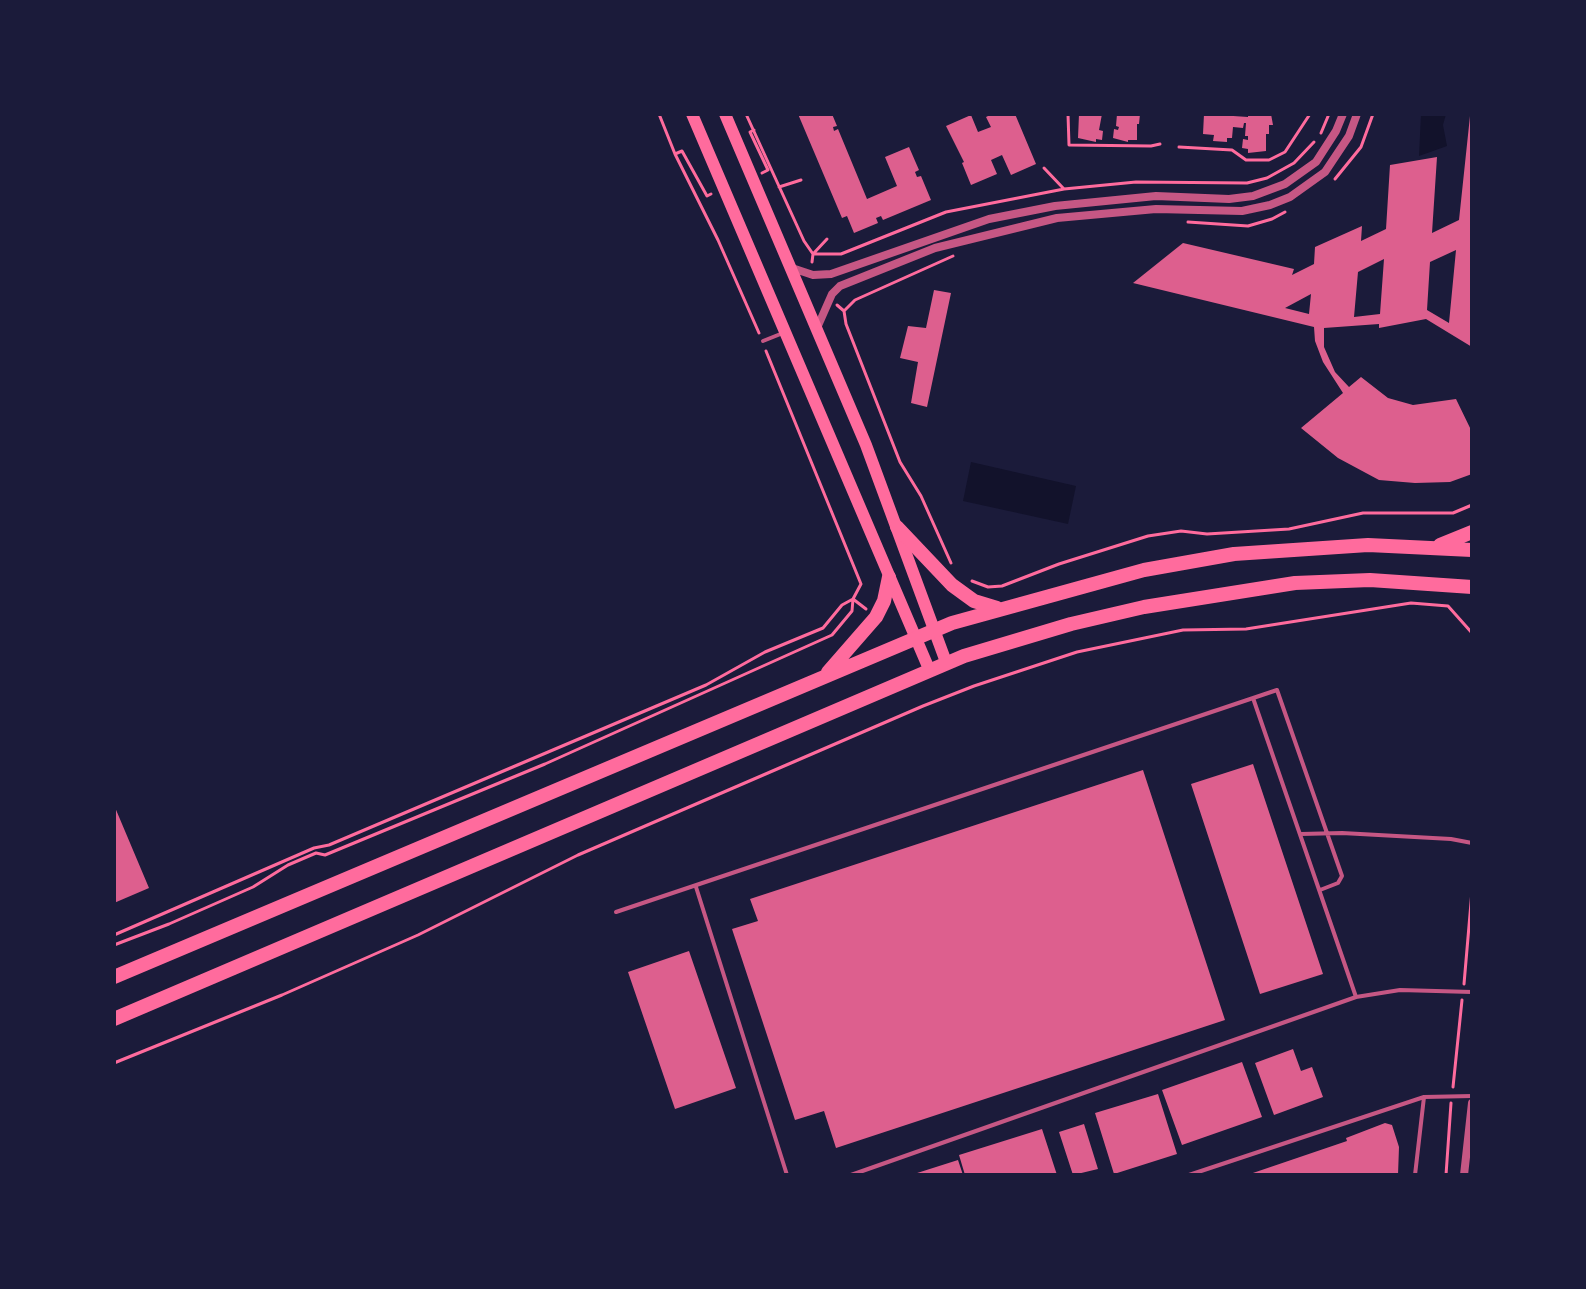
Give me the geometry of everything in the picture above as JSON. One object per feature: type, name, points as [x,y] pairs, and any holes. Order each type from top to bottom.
[{"type":"main road","points":[[692,114],[929,669]]},
{"type":"main road","points":[[725,114],[817,328],[897,527],[946,662]]},
{"type":"main road","points":[[897,527],[952,585],[974,601],[998,609]]},
{"type":"main road","points":[[1436,547],[1472,532]]},
{"type":"main road","points":[[114,977],[825,675],[998,609],[1144,570],[1234,554],[1368,545],[1472,550]]},
{"type":"main road","points":[[825,675],[876,617],[884,601],[889,577]]},
{"type":"main road","points":[[114,1019],[946,662],[1071,624],[1144,607],[1295,583],[1370,580],[1471,588]]},
{"type":"street","points":[[792,268],[813,275],[844,270],[989,219],[1055,206],[1156,196],[1241,198],[1267,192],[1301,175],[1316,162],[1343,114]]},
{"type":"street","points":[[817,328],[832,294],[847,282],[910,257],[1057,218],[1156,209],[1228,212],[1270,205],[1308,187],[1325,172],[1349,136],[1357,114]]},
{"type":"street","points":[[1464,1175],[1472,1103]]},
{"type":"lane","points":[[763,341],[785,332]]},
{"type":"lane","points":[[616,912],[1277,690],[1342,876],[1338,883],[1320,890]]},
{"type":"lane","points":[[1253,698],[1356,997]]},
{"type":"lane","points":[[1301,834],[1451,839],[1472,843]]},
{"type":"lane","points":[[696,887],[787,1175]]},
{"type":"lane","points":[[851,1175],[1356,997],[1400,990],[1472,992]]},
{"type":"lane","points":[[1189,1175],[1424,1097],[1472,1096]]},
{"type":"lane","points":[[1415,1175],[1424,1097]]},
{"type":"path","points":[[114,945],[253,887],[288,865],[316,853],[325,855],[545,764],[832,635],[852,611],[853,599],[861,584],[763,341],[659,114]]},
{"type":"path","points":[[746,114],[804,241],[813,254],[813,275]]},
{"type":"path","points":[[1068,114],[1069,145],[1160,144]]},
{"type":"path","points":[[1179,147],[1232,150],[1246,160],[1269,160],[1285,152],[1310,114]]},
{"type":"path","points":[[1329,183],[1339,176],[1361,147],[1373,114]]},
{"type":"path","points":[[754,130],[750,132],[768,170],[756,176]]},
{"type":"path","points":[[675,154],[682,151],[707,196],[719,191]]},
{"type":"path","points":[[1044,168],[1064,189]]},
{"type":"path","points":[[779,187],[801,180]]},
{"type":"path","points":[[944,205],[946,212]]},
{"type":"path","points":[[1185,222],[1248,226],[1285,212]]},
{"type":"path","points":[[887,226],[891,233]]},
{"type":"path","points":[[813,254],[827,239]]},
{"type":"path","points":[[844,311],[855,300],[958,254]]},
{"type":"path","points":[[832,294],[844,311],[846,324],[900,462],[921,496],[959,573]]},
{"type":"path","points":[[967,578],[988,587],[1002,586],[1148,536],[1181,531],[1207,534],[1289,529],[1363,513],[1453,513],[1472,505]]},
{"type":"path","points":[[114,935],[706,685],[765,652],[823,628],[842,605],[853,599]]},
{"type":"path","points":[[114,1063],[418,935],[578,855],[836,744],[974,686],[1077,652],[1183,630],[1246,629],[1411,603],[1448,606],[1472,633]]},
{"type":"path","points":[[1446,1175],[1472,891]]},
{"type":"path","points":[[215,1016],[217,1022]]},
{"type":"shaded area","points":[[1421,114],[1446,114],[1443,125],[1447,146],[1419,156]]},
{"type":"shaded area","points":[[971,462],[1076,486],[1068,524],[963,501]]},
{"type":"building","points":[[798,114],[832,114],[837,126],[833,127],[834,131],[838,129],[867,199],[897,186],[885,157],[909,147],[919,170],[915,172],[917,177],[921,176],[931,200],[883,220],[881,216],[876,218],[878,223],[854,233],[847,216],[842,218]]},
{"type":"building","points":[[1015,114],[1036,164],[1011,175],[1002,155],[991,160],[997,174],[971,185],[964,162],[946,126],[971,115],[978,132],[991,127],[986,117]]},
{"type":"building","points":[[1079,114],[1102,114],[1099,130],[1103,131],[1102,140],[1096,139],[1096,142],[1078,138]]},
{"type":"building","points":[[1117,114],[1140,114],[1137,140],[1128,142],[1113,138],[1114,129],[1118,130],[1119,127],[1116,126]]},
{"type":"building","points":[[1204,114],[1248,117],[1248,114],[1271,114],[1273,125],[1269,125],[1269,134],[1266,134],[1266,151],[1248,153],[1248,149],[1242,148],[1243,139],[1248,140],[1245,136],[1246,123],[1243,128],[1233,127],[1232,138],[1227,138],[1227,142],[1213,141],[1214,135],[1203,134]]},
{"type":"building","points":[[1472,116],[1472,347],[1426,319],[1379,328],[1379,324],[1324,328],[1324,347],[1335,372],[1349,387],[1361,377],[1388,398],[1413,405],[1456,399],[1472,432],[1472,474],[1450,482],[1379,480],[1338,458],[1301,428],[1343,393],[1323,362],[1315,341],[1314,327],[1133,283],[1183,243],[1294,269],[1292,275],[1314,264],[1315,247],[1362,226],[1361,241],[1386,229],[1390,165],[1437,157],[1432,233],[1459,220]],"holes":[[[1456,250],[1449,323],[1427,310],[1430,262]],[[1384,259],[1380,314],[1354,317],[1358,272]],[[1311,294],[1309,314],[1285,308]]]},
{"type":"building","points":[[934,290],[951,293],[927,407],[911,403],[918,362],[900,358],[908,326],[926,328]]},
{"type":"building","points":[[1253,764],[1323,974],[1260,994],[1191,784]]},
{"type":"building","points":[[1143,770],[1225,1020],[836,1148],[824,1111],[795,1120],[732,929],[758,921],[750,899]]},
{"type":"building","points":[[114,805],[149,888],[114,903]]},
{"type":"building","points":[[689,951],[736,1088],[675,1109],[628,972]]},
{"type":"building","points":[[1293,1049],[1301,1071],[1312,1067],[1323,1097],[1274,1115],[1255,1063]]},
{"type":"building","points":[[1242,1062],[1262,1117],[1182,1145],[1162,1090]]},
{"type":"building","points":[[1158,1094],[1177,1154],[1114,1174],[1095,1113]]},
{"type":"building","points":[[1385,1123],[1392,1125],[1399,1147],[1398,1175],[1247,1175],[1347,1141],[1346,1138]]},
{"type":"building","points":[[1084,1124],[1098,1169],[1073,1175],[1059,1132]]},
{"type":"building","points":[[1042,1129],[1057,1175],[965,1175],[959,1155]]},
{"type":"building","points":[[958,1160],[963,1175],[914,1175],[914,1174]]}]
